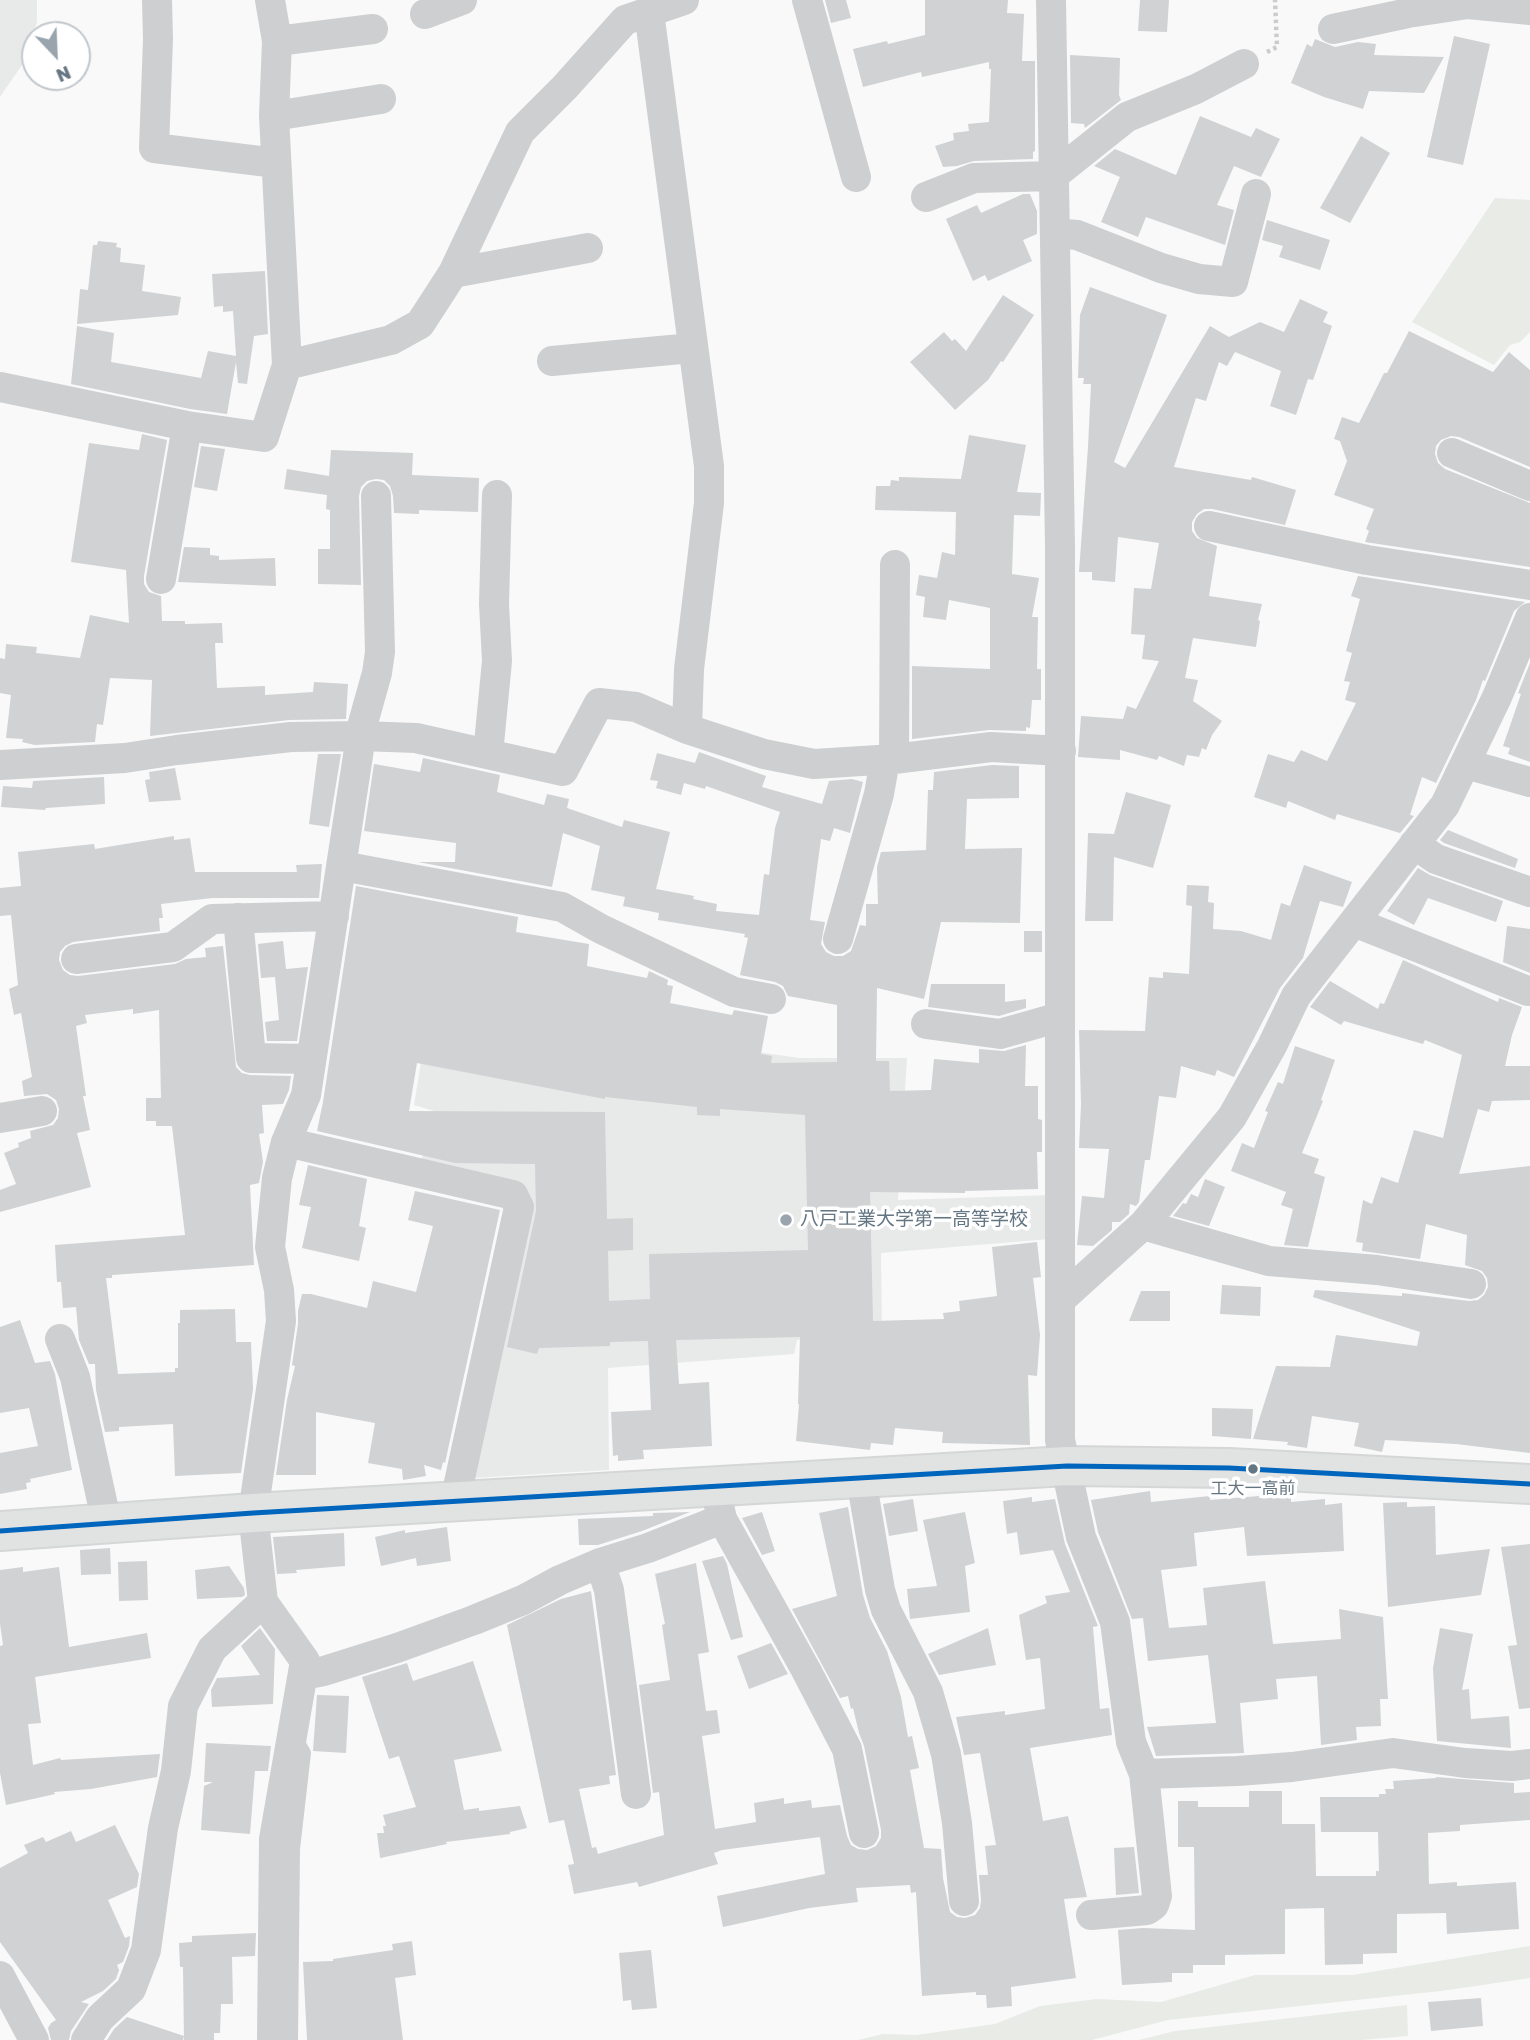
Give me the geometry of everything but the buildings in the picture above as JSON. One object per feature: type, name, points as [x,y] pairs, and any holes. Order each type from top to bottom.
[{"type":"street","points":[[157,0],[154,148],[276,163]]},
{"type":"street","points":[[0,387],[187,426],[264,438],[287,365],[274,117],[277,41],[270,0]]},
{"type":"street","points":[[425,15],[461,0]]},
{"type":"street","points":[[807,0],[856,177]]},
{"type":"street","points":[[1051,0],[1061,751],[1060,1440],[1081,1537],[1115,1622],[1131,1742],[1144,1774],[1157,1896],[1154,1905],[1147,1910],[1091,1915]]},
{"type":"street","points":[[1333,29],[1466,2],[1530,10]]},
{"type":"street","points":[[287,365],[391,340],[420,324],[453,273],[520,132],[565,88],[625,20],[666,4],[692,348],[700,386],[709,466],[709,503],[689,668],[687,729]]},
{"type":"street","points":[[277,41],[373,30]]},
{"type":"street","points":[[926,197],[974,178],[1052,176],[1127,117],[1196,89],[1244,64]]},
{"type":"street","points":[[274,117],[381,99]]},
{"type":"street","points":[[1055,233],[1077,235],[1161,268],[1199,279],[1233,282],[1256,194]]},
{"type":"street","points":[[453,273],[588,248]]},
{"type":"street","points":[[552,361],[692,348]]},
{"type":"street","points":[[161,579],[187,426]]},
{"type":"street","points":[[1451,453],[1530,486]]},
{"type":"street","points":[[488,754],[498,661],[494,604],[497,495]]},
{"type":"street","points":[[272,2040],[274,1839],[305,1661],[263,1602],[253,1513],[281,1321],[279,1290],[270,1247],[277,1178],[286,1142],[306,1095],[363,723],[380,652],[376,496]]},
{"type":"street","points":[[1209,526],[1367,560],[1530,585]]},
{"type":"street","points":[[838,939],[890,760],[895,565]]},
{"type":"street","points":[[1060,1300],[1143,1225],[1232,1117],[1272,1046],[1296,996],[1444,805],[1497,697],[1530,618]]},
{"type":"street","points":[[0,765],[125,758],[291,737],[362,736],[416,738],[563,771],[599,703],[636,707],[687,729],[764,754],[814,764],[890,760],[990,747],[1061,751]]},
{"type":"street","points":[[1466,764],[1530,782]]},
{"type":"street","points":[[1414,844],[1436,859],[1530,892]]},
{"type":"street","points":[[342,866],[562,907],[601,929],[734,992],[771,999]]},
{"type":"street","points":[[76,960],[173,947],[212,919],[334,916]]},
{"type":"street","points":[[238,918],[251,1058],[311,1059]]},
{"type":"street","points":[[1354,922],[1528,992]]},
{"type":"street","points":[[926,1024],[1000,1034],[1060,1017]]},
{"type":"street","points":[[0,1118],[42,1111]]},
{"type":"street","points":[[286,1142],[513,1195],[519,1207],[456,1501]]},
{"type":"street","points":[[1143,1225],[1269,1261],[1377,1270],[1471,1284]]},
{"type":"street","points":[[60,1339],[75,1377],[107,1524]]},
{"type":"street","points":[[0,1531],[456,1501],[719,1503],[861,1478],[1067,1466],[1229,1468],[1530,1484]]},
{"type":"street","points":[[861,1478],[886,1611],[928,1692],[946,1754],[956,1813],[964,1901]]},
{"type":"street","points":[[303,1675],[397,1648],[523,1601],[560,1580],[600,1563],[648,1548],[719,1503]]},
{"type":"street","points":[[719,1503],[846,1749],[864,1833]]},
{"type":"street","points":[[600,1563],[611,1601],[636,1794]]},
{"type":"street","points":[[86,2040],[100,2018],[131,1989],[146,1950],[163,1828],[176,1771],[183,1706],[212,1649],[263,1602]]},
{"type":"street","points":[[1144,1774],[1250,1770],[1394,1753],[1465,1763],[1512,1766],[1530,1763]]},
{"type":"street","points":[[0,1976],[34,2040]]},
{"type":"lane","points":[[290,2040],[293,1849],[304,1754],[293,1734]]},
{"type":"path","points":[[1244,64],[1277,47],[1275,0]]},
{"type":"shaded area","points":[[0,0],[37,0],[37,21],[21,21],[21,66],[0,97]]},
{"type":"shaded area","points":[[1495,198],[1530,200],[1530,332],[1520,342],[1510,345],[1494,365],[1412,322]]},
{"type":"shaded area","name":"八戸工業大学第一高等学校","points":[[438,959],[669,1039],[799,1058],[907,1058],[898,1200],[1050,1195],[1050,1239],[881,1253],[882,1336],[797,1340],[794,1354],[608,1368],[609,1470],[473,1478],[524,1210],[420,1166],[434,1111],[414,1105]]},
{"type":"shaded area","points":[[1530,1946],[1530,1978],[1441,1991],[1168,2020],[1092,2040],[858,2040],[883,2034],[916,2035],[995,2024],[1040,2006],[1097,1999],[1161,2002],[1255,1975],[1353,1975]]},
{"type":"shaded area","points":[[1407,2005],[1408,2036],[1361,2040],[1139,2040],[1175,2031]]},
{"type":"transit line","points":[[0,1531],[253,1513],[1067,1466],[1229,1468],[1530,1484]]},
{"type":"place","name":"八戸工業大学第一高等学校","points":[[786,1220]]},
{"type":"place","name":"工大一高前","points":[[1253,1469]]}]
